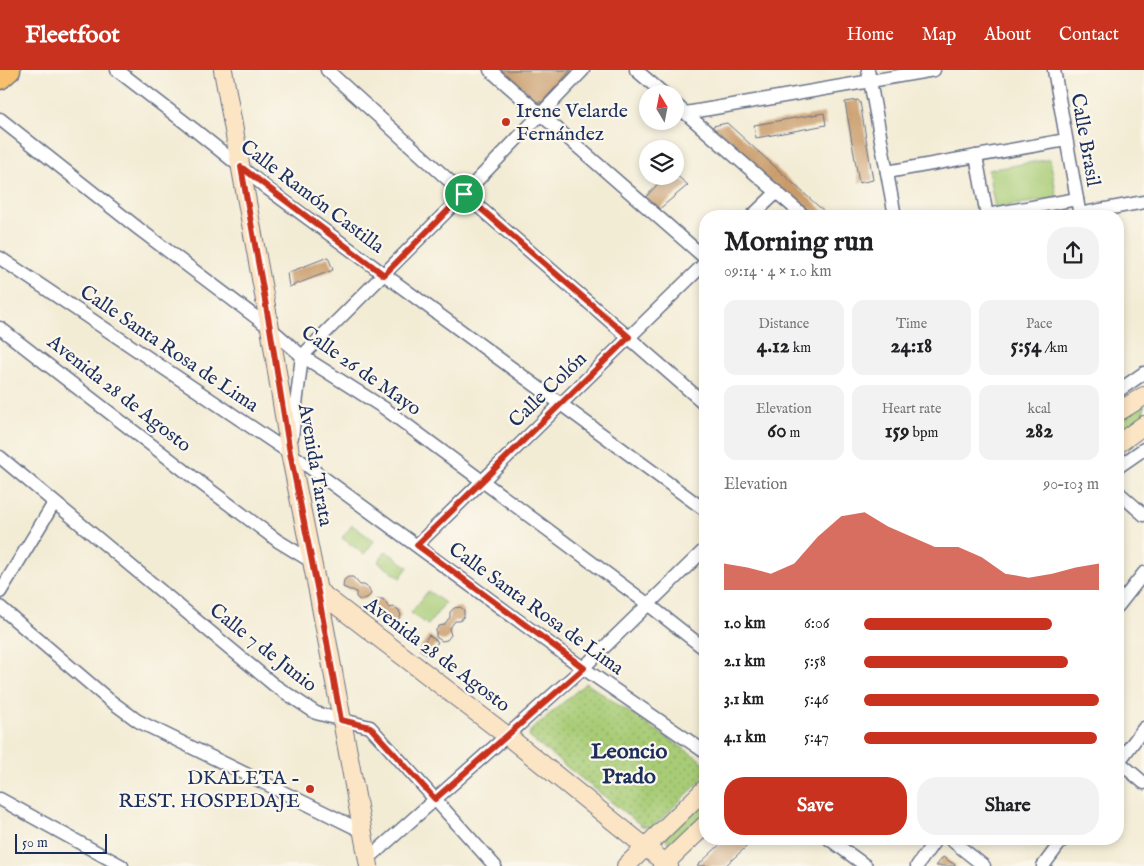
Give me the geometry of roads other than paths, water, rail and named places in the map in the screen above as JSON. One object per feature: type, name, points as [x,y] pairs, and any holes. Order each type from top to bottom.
[{"type":"highway","points":[[0,78],[9,70]]},
{"type":"street","name":"Calle Ramón Castilla","points":[[117,70],[384,275],[699,506]]},
{"type":"street","name":"Avenida Tarata","points":[[223,70],[270,328],[290,453],[369,862]]},
{"type":"street","points":[[327,70],[464,194],[699,399]]},
{"type":"street","points":[[490,70],[699,253]]},
{"type":"street","points":[[290,453],[302,356],[464,194],[583,70]]},
{"type":"street","points":[[636,70],[654,85]]},
{"type":"street","points":[[686,113],[869,76],[934,70]]},
{"type":"street","name":"Calle Brasil","points":[[1054,70],[1079,210]]},
{"type":"street","points":[[869,76],[894,210]]},
{"type":"street","points":[[686,113],[797,210]]},
{"type":"street","name":"Calle 26 de Mayo","points":[[0,119],[139,229],[270,328],[302,356],[384,408],[699,644]]},
{"type":"street","points":[[887,172],[1066,140]]},
{"type":"street","points":[[976,156],[986,210]]},
{"type":"street","points":[[758,210],[776,192]]},
{"type":"street","points":[[1019,210],[1077,199]]},
{"type":"street","points":[[1105,210],[1144,202]]},
{"type":"street","name":"Calle Santa Rosa de Lima","points":[[0,258],[290,453],[584,668],[699,748]]},
{"type":"street","name":"Calle Colón","points":[[417,545],[699,269]]},
{"type":"street","name":"Avenida 28 de Agosto","points":[[0,328],[278,541],[311,561]]},
{"type":"street","points":[[1124,387],[1144,373]]},
{"type":"street","points":[[1124,408],[1144,396]]},
{"type":"street","points":[[1124,440],[1144,425]]},
{"type":"street","points":[[1124,463],[1144,449]]},
{"type":"street","name":"Calle 7 de Junio","points":[[0,457],[274,685],[316,713],[370,727],[495,866]]},
{"type":"street","points":[[1124,497],[1144,514]]},
{"type":"street","points":[[0,592],[54,503]]},
{"type":"street","points":[[369,862],[435,799],[584,668],[699,555]]},
{"type":"street","points":[[1124,598],[1144,573]]},
{"type":"street","name":"Avenida 28 de Agosto","points":[[318,592],[506,735],[646,846],[666,865]]},
{"type":"street","points":[[0,607],[108,699],[138,721],[362,831]]},
{"type":"street","points":[[1124,754],[1144,728]]},
{"type":"street","points":[[1124,767],[1144,783]]},
{"type":"street","points":[[626,866],[699,795]]},
{"type":"street","points":[[0,799],[122,866]]},
{"type":"street","points":[[666,865],[699,830]]},
{"type":"street","points":[[837,845],[866,866]]},
{"type":"street","points":[[917,866],[932,845]]},
{"type":"street","points":[[958,845],[984,866]]},
{"type":"street","points":[[1043,866],[1059,845]]},
{"type":"place","name":"Irene Velarde Fernández","points":[[506,122]]},
{"type":"place","name":"DKALETA - REST. HOSPEDAJE","points":[[310,789]]},
{"type":"district","name":"Leoncio Prado","points":[[629,764]]}]
